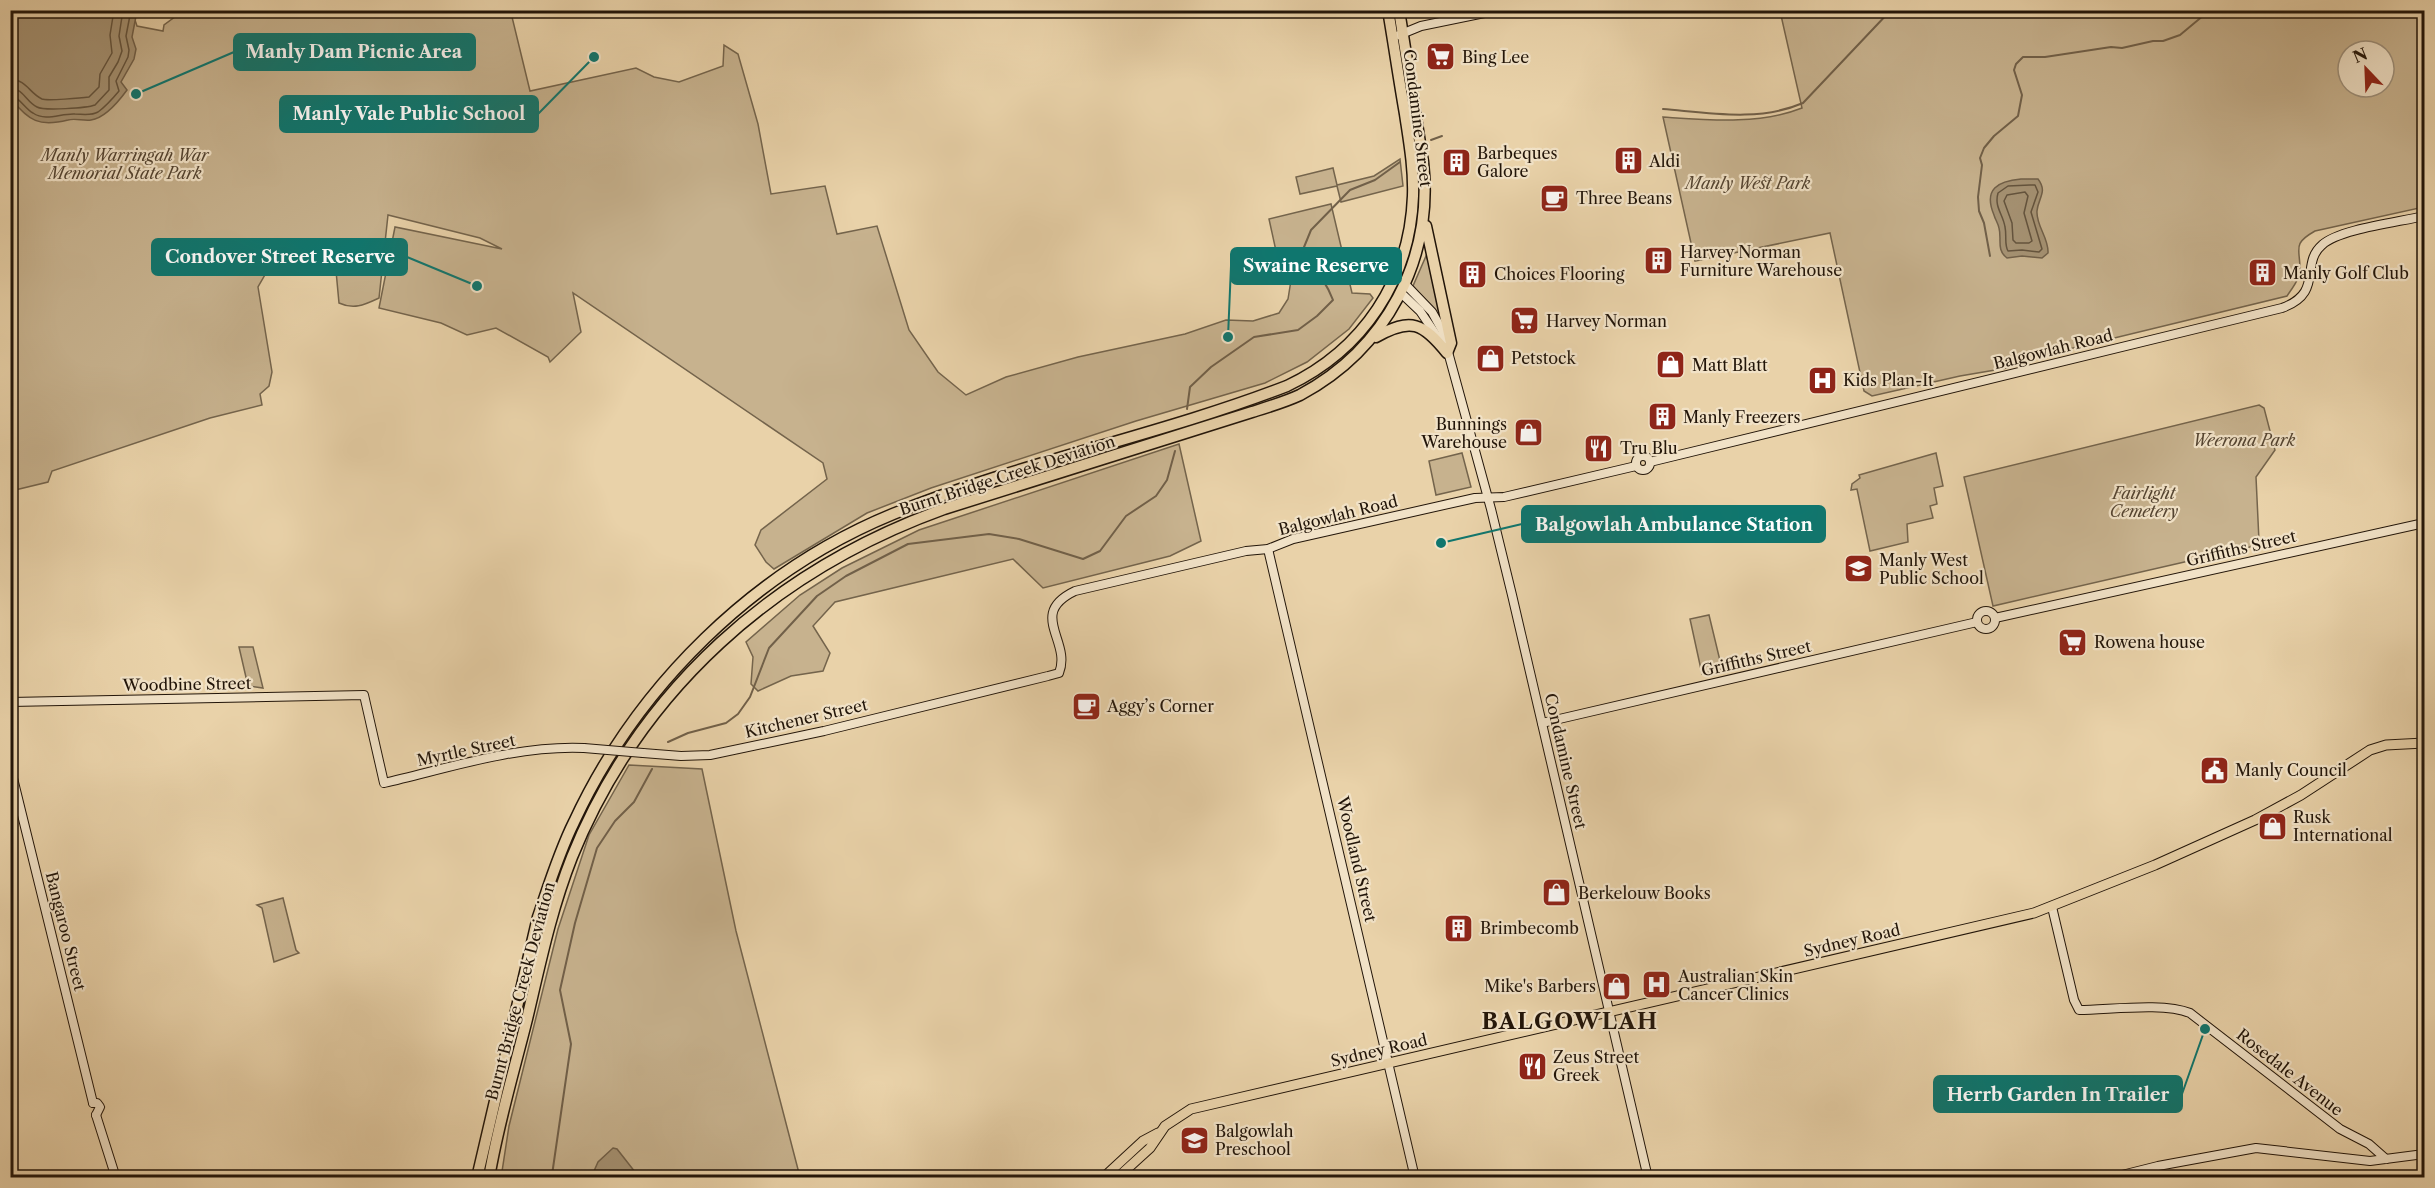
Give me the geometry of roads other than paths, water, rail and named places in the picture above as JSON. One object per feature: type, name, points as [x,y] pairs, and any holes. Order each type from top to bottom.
[{"type":"highway","name":"Condamine Street","points":[[1388,10],[1398,35],[1422,151],[1426,182],[1425,216]]},
{"type":"highway","name":"Condamine Street","points":[[1399,10],[1398,35],[1413,195],[1412,218],[1400,287]]},
{"type":"highway","name":"Burnt Bridge Creek Deviation","points":[[489,1178],[547,935],[573,856],[603,794],[645,726],[679,685],[717,645],[767,602],[796,582],[834,558],[898,526],[964,502],[1283,402],[1323,381],[1353,359],[1387,318],[1418,251],[1425,216]]},
{"type":"highway","points":[[1371,340],[1400,325],[1412,324],[1432,334],[1447,353],[1451,343],[1425,216]]},
{"type":"highway","name":"Burnt Bridge Creek Deviation","points":[[477,1178],[538,917],[573,822],[589,791],[636,718],[668,677],[714,629],[763,589],[799,564],[892,514],[1249,400],[1306,378],[1334,358],[1361,332],[1400,287]]},
{"type":"main road","name":"Sydney Road","points":[[1103,1178],[1143,1140],[1160,1132],[1176,1118],[1199,1107],[2034,913],[2155,865],[2254,820],[2301,795],[2370,750],[2386,745],[2424,743]]},
{"type":"main road","name":"Sydney Road","points":[[1117,1178],[1150,1148],[1160,1132]]},
{"type":"street","points":[[1398,35],[1421,26],[1499,10]]},
{"type":"street","points":[[1528,10],[1534,10]]},
{"type":"street","name":"Balgowlah Road","points":[[1059,673],[1061,657],[1052,621],[1053,609],[1064,597],[1076,591],[1246,550],[1268,549],[1293,539],[1476,498],[1504,497],[1636,466],[1646,470],[1650,462],[2282,308],[2293,303],[2307,291],[2315,254],[2328,240],[2424,216]]},
{"type":"street","name":"Condamine Street","points":[[1400,287],[1437,334],[1447,353],[1488,498],[1648,1178]]},
{"type":"street","name":"Griffiths Street","points":[[1542,723],[1977,622],[1980,614],[1984,612],[1990,612],[1995,618],[2424,523]]},
{"type":"street","name":"Woodland Street","points":[[1268,549],[1415,1178]]},
{"type":"street","name":"Kitchener Street","points":[[556,748],[681,756],[710,755],[1059,673]]},
{"type":"street","name":"Woodbine Street","points":[[10,702],[364,695],[384,783]]},
{"type":"street","name":"Myrtle Street","points":[[384,783],[501,756],[556,748]]},
{"type":"street","name":"Bangaroo Street","points":[[10,766],[93,1103],[88,1110],[91,1114],[96,1115],[116,1178]]},
{"type":"street","name":"Rosedale Avenue","points":[[2052,907],[2074,1000],[2079,1010],[2163,1009],[2190,1013],[2340,1129],[2369,1144],[2386,1159]]},
{"type":"street","points":[[2110,1178],[2158,1166],[2256,1148],[2356,1160],[2424,1154]]},
{"type":"water","points":[[10,11],[137,11],[132,37],[136,49],[134,59],[121,82],[127,90],[111,108],[96,119],[71,119],[49,123],[35,120],[23,113],[11,99]]},
{"type":"water","points":[[2021,179],[2038,179],[2041,184],[2042,195],[2037,216],[2048,248],[2048,253],[2042,258],[2022,256],[2007,258],[2000,248],[2000,232],[1990,199],[1999,184]]},
{"type":"water","points":[[613,1148],[617,1149],[639,1177],[596,1177],[594,1171],[598,1162]]},
{"type":"waterway","points":[[1663,109],[1734,115],[1769,113],[1803,103],[1891,10]]},
{"type":"waterway","points":[[1990,256],[1984,223],[1979,211],[1978,197],[1982,165],[1980,158],[1984,148],[1994,136],[2018,116],[2022,95],[2014,70],[2016,64],[2023,57],[2045,57],[2163,41],[2180,35],[2210,10]]},
{"type":"waterway","points":[[1431,140],[1442,136]]},
{"type":"waterway","points":[[1187,409],[1190,387],[1211,367],[1254,337],[1298,330],[1333,300],[1323,281],[1302,252],[1311,230],[1350,190],[1375,180],[1400,162]]},
{"type":"waterway","points":[[668,742],[688,733],[726,723],[738,714],[750,697],[769,648],[817,596],[846,576],[908,544],[989,534],[1019,539],[1083,559],[1100,551],[1126,516],[1156,496],[1167,480],[1175,451]]},
{"type":"waterway","points":[[548,1178],[552,1175],[571,1044],[560,990],[575,923],[597,848],[615,821],[634,802],[652,769]]},
{"type":"place","name":"Manly Vale Public School","points":[[594,57]]},
{"type":"place","name":"Bing Lee","points":[[1441,57]]},
{"type":"place","name":"Manly Dam Picnic Area","points":[[136,94]]},
{"type":"place","name":"Aldi","points":[[1628,161]]},
{"type":"place","name":"Barbeques Galore","points":[[1456,162]]},
{"type":"place","name":"Three Beans","points":[[1555,198]]},
{"type":"place","name":"Harvey Norman Furniture Warehouse","points":[[1659,261]]},
{"type":"place","name":"Manly Golf Club","points":[[2262,273]]},
{"type":"place","name":"Choices Flooring","points":[[1473,274]]},
{"type":"place","name":"Condover Street Reserve","points":[[477,286]]},
{"type":"place","name":"Harvey Norman","points":[[1525,321]]},
{"type":"place","name":"Swaine Reserve","points":[[1228,337]]},
{"type":"place","name":"Petstock","points":[[1490,358]]},
{"type":"place","name":"Matt Blatt","points":[[1671,365]]},
{"type":"place","name":"Kids Plan-It","points":[[1822,380]]},
{"type":"place","name":"Manly Freezers","points":[[1662,417]]},
{"type":"place","name":"Bunnings Warehouse","points":[[1528,433]]},
{"type":"place","name":"Tru Blu","points":[[1599,448]]},
{"type":"place","name":"Balgowlah Ambulance Station","points":[[1441,543]]},
{"type":"place","name":"Manly West Public School","points":[[1858,569]]},
{"type":"place","name":"Rowena house","points":[[2073,642]]},
{"type":"place","name":"Aggy’s Corner","points":[[1086,706]]},
{"type":"place","name":"Manly Council","points":[[2214,770]]},
{"type":"place","name":"Rusk International","points":[[2272,826]]},
{"type":"place","name":"Berkelouw Books","points":[[1557,893]]},
{"type":"place","name":"Brimbecomb","points":[[1459,928]]},
{"type":"place","name":"Australian Skin Cancer Clinics","points":[[1657,985]]},
{"type":"place","name":"Mike's Barbers","points":[[1617,986]]},
{"type":"place","name":"Herrb Garden In Trailer","points":[[2205,1029]]},
{"type":"place","name":"Zeus Street Greek","points":[[1532,1066]]},
{"type":"place","name":"Balgowlah Preschool","points":[[1194,1140]]},
{"type":"district","name":"BALGOWLAH","points":[[1570,1021]]},
{"type":"park label","name":"Manly Warringah War Memorial State Park","points":[[125,164]]},
{"type":"park label","name":"Manly West Park","points":[[1748,183]]},
{"type":"park label","name":"Weerona Park","points":[[2244,440]]},
{"type":"park label","name":"Fairlight Cemetery","points":[[2144,502]]}]
